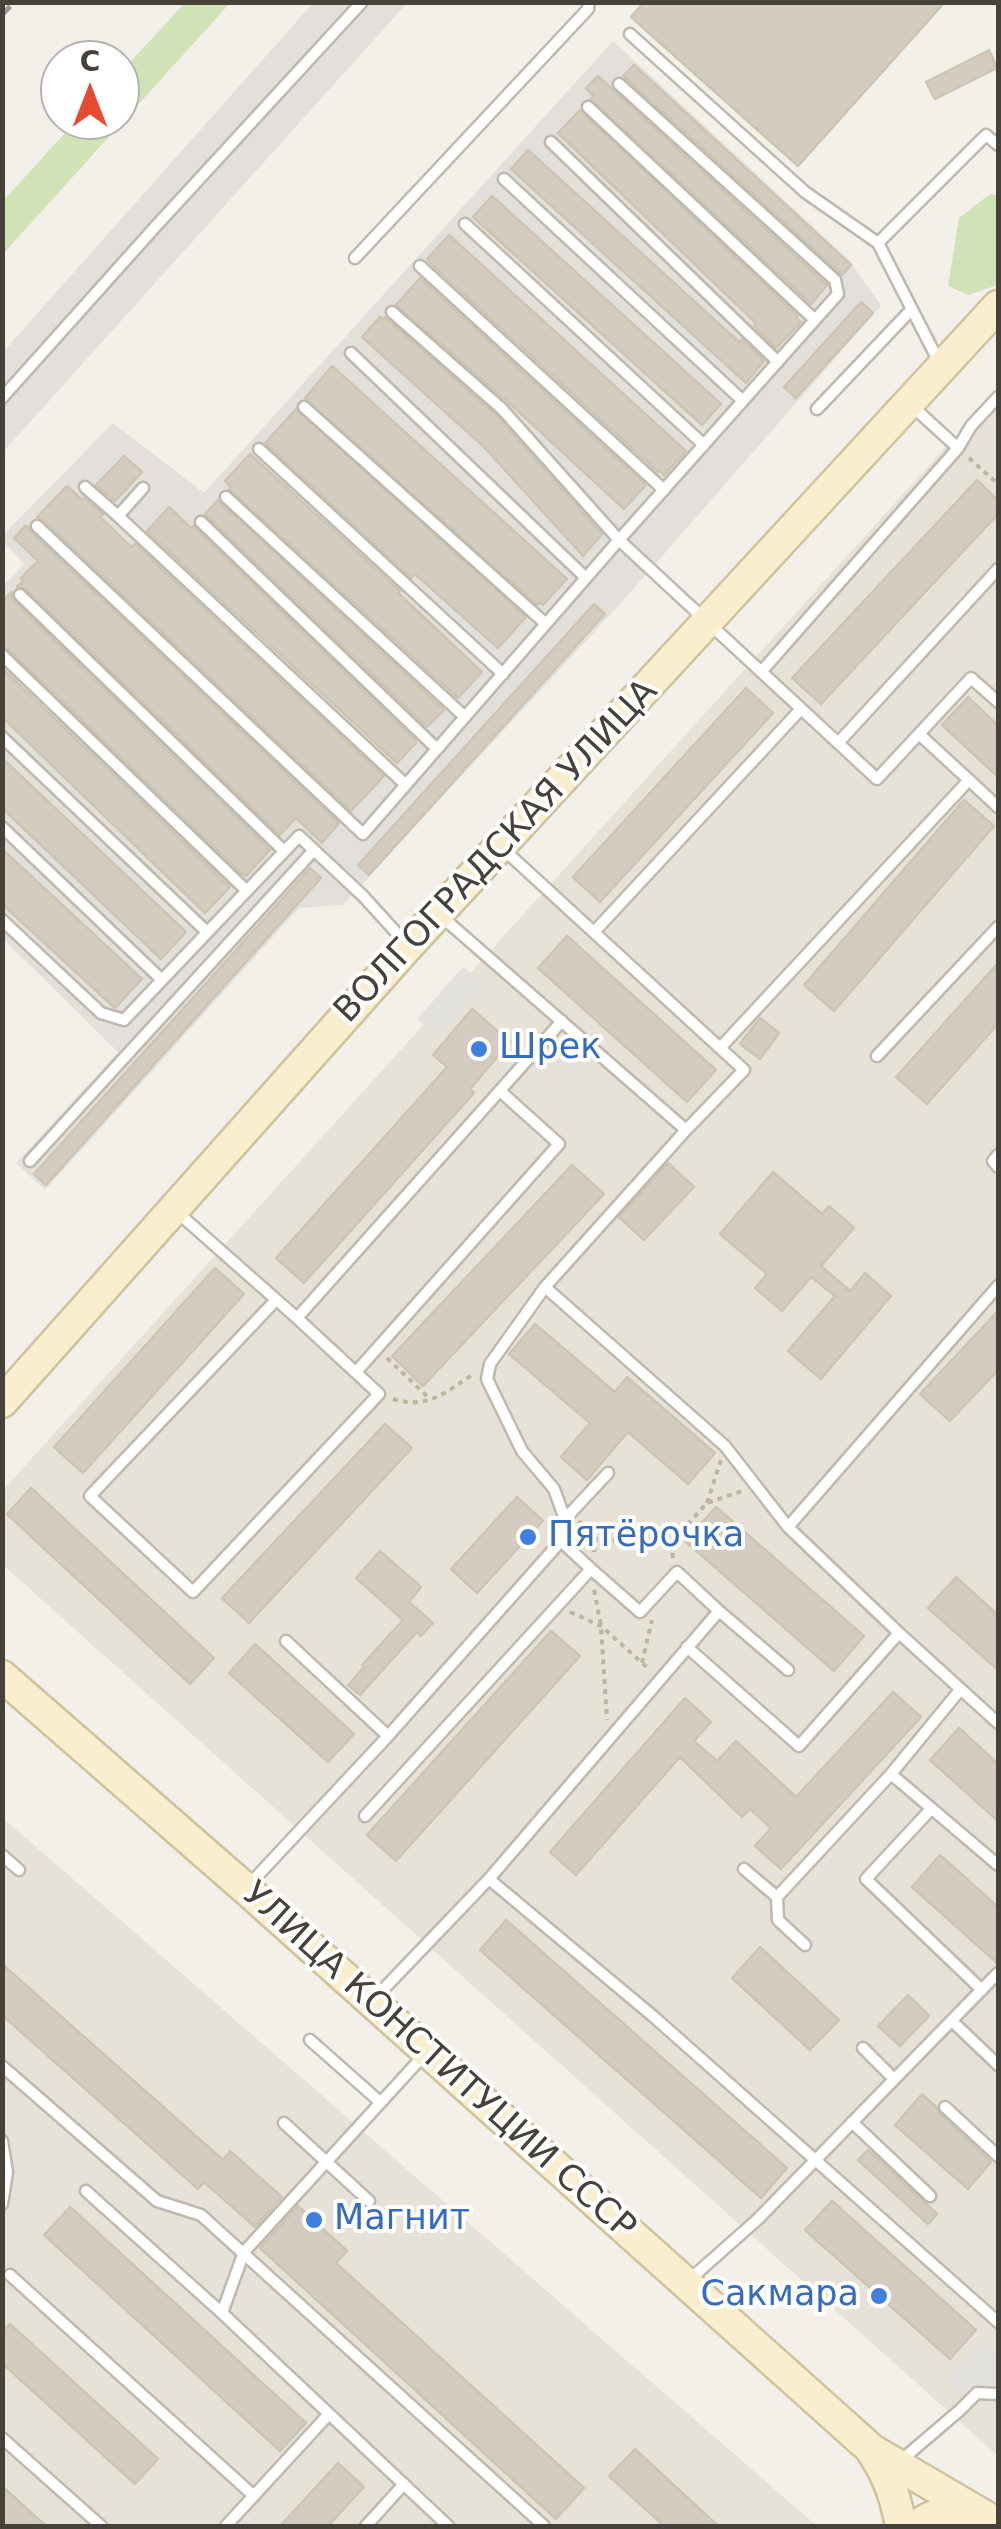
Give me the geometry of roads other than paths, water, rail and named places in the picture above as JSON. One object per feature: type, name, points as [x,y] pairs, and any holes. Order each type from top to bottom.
[{"type":"main road","name":"ВОЛГОГРАДСКАЯ УЛИЦА","points":[[2,1402],[408,946],[998,306]]},
{"type":"main road","name":"УЛИЦА КОНСТИТУЦИИ СССР","points":[[2,1676],[246,1889],[879,2462],[993,2520]]},
{"type":"main road","points":[[879,2462],[896,2499],[901,2526]]},
{"type":"main road","points":[[917,2526],[933,2515],[949,2512],[968,2512],[993,2520]]},
{"type":"lane","points":[[2,398],[362,2]]},
{"type":"lane","points":[[355,258],[588,9],[590,2]]},
{"type":"lane","points":[[630,34],[805,192],[878,243],[942,368]]},
{"type":"lane","points":[[37,526],[363,834],[838,294],[834,280],[619,84]]},
{"type":"lane","points":[[588,106],[815,320]]},
{"type":"lane","points":[[878,243],[986,135],[998,145]]},
{"type":"lane","points":[[551,142],[778,362]]},
{"type":"lane","points":[[504,180],[743,401]]},
{"type":"lane","points":[[465,224],[704,445]]},
{"type":"lane","points":[[420,266],[664,490]]},
{"type":"lane","points":[[816,409],[912,309]]},
{"type":"lane","points":[[392,312],[502,409],[619,540],[877,778],[971,678],[998,702]]},
{"type":"lane","points":[[350,353],[586,578]]},
{"type":"lane","points":[[761,672],[998,397]]},
{"type":"lane","points":[[909,403],[958,448]]},
{"type":"lane","points":[[304,407],[546,624]]},
{"type":"lane","points":[[259,449],[503,674]]},
{"type":"lane","points":[[85,487],[406,785]]},
{"type":"lane","points":[[118,516],[143,488]]},
{"type":"lane","points":[[226,496],[465,718]]},
{"type":"lane","points":[[201,522],[438,749]]},
{"type":"lane","points":[[838,743],[998,569]]},
{"type":"lane","points":[[20,594],[284,851]]},
{"type":"lane","points":[[2,655],[246,891]]},
{"type":"lane","points":[[594,932],[801,709]]},
{"type":"lane","points":[[918,734],[998,808]]},
{"type":"lane","points":[[2,737],[207,932]]},
{"type":"lane","points":[[720,1048],[969,780]]},
{"type":"lane","points":[[2,827],[162,980]]},
{"type":"lane","points":[[2,920],[101,1013],[124,1020],[299,836],[363,896],[408,946]]},
{"type":"lane","points":[[501,846],[744,1070],[544,1288],[490,1364],[487,1378],[522,1450],[554,1489],[568,1516]]},
{"type":"lane","points":[[30,1162],[314,850]]},
{"type":"lane","points":[[438,914],[686,1130]]},
{"type":"lane","points":[[878,1056],[998,927]]},
{"type":"lane","points":[[297,1318],[562,1021]]},
{"type":"lane","points":[[356,1372],[560,1144],[500,1091]]},
{"type":"lane","points":[[998,1155],[992,1162],[998,1166]]},
{"type":"lane","points":[[174,1209],[297,1318],[379,1394],[193,1592],[90,1496],[276,1300]]},
{"type":"lane","points":[[788,1528],[998,1286]]},
{"type":"lane","points":[[544,1288],[725,1446],[788,1528],[998,1724]]},
{"type":"lane","points":[[246,1889],[561,1541],[568,1516],[608,1473]]},
{"type":"lane","points":[[561,1541],[640,1612],[677,1572],[788,1670]]},
{"type":"lane","points":[[365,1816],[591,1570]]},
{"type":"lane","points":[[371,2003],[489,1880],[719,1611]]},
{"type":"lane","points":[[688,1647],[799,1746],[899,1633]]},
{"type":"lane","points":[[286,1641],[388,1736]]},
{"type":"lane","points":[[805,1945],[778,1920],[777,1897],[891,1774],[960,1690]]},
{"type":"lane","points":[[891,1774],[998,1865]]},
{"type":"lane","points":[[931,1809],[866,1879],[982,1990]]},
{"type":"lane","points":[[2,1855],[19,1870]]},
{"type":"lane","points":[[744,1869],[777,1897]]},
{"type":"lane","points":[[489,1880],[654,2018],[998,2322]]},
{"type":"lane","points":[[684,2284],[758,2220],[998,1973]]},
{"type":"lane","points":[[953,2022],[998,2065]]},
{"type":"lane","points":[[310,2040],[380,2102]]},
{"type":"lane","points":[[863,2048],[894,2078]]},
{"type":"lane","points":[[222,2313],[244,2252],[426,2053]]},
{"type":"lane","points":[[2,2066],[157,2200],[201,2216],[244,2252],[544,2526]]},
{"type":"lane","points":[[945,2107],[998,2156]]},
{"type":"lane","points":[[852,2122],[930,2196]]},
{"type":"lane","points":[[284,2123],[369,2201]]},
{"type":"lane","points":[[2,2141],[7,2172],[3,2199]]},
{"type":"lane","points":[[86,2191],[448,2526]]},
{"type":"lane","points":[[10,2275],[254,2496]]},
{"type":"lane","points":[[879,2462],[960,2410],[977,2393],[998,2394]]},
{"type":"lane","points":[[226,2526],[329,2414]]},
{"type":"lane","points":[[2,2438],[101,2526]]},
{"type":"lane","points":[[366,2526],[404,2484]]},
{"type":"railway","points":[[2,15],[14,2]]},
{"type":"place","name":"Шрек","points":[[479,1049]]},
{"type":"place","name":"Пятёрочка","points":[[528,1537]]},
{"type":"place","name":"Магнит","points":[[314,2220]]},
{"type":"place","name":"Сакмара","points":[[879,2296]]}]
